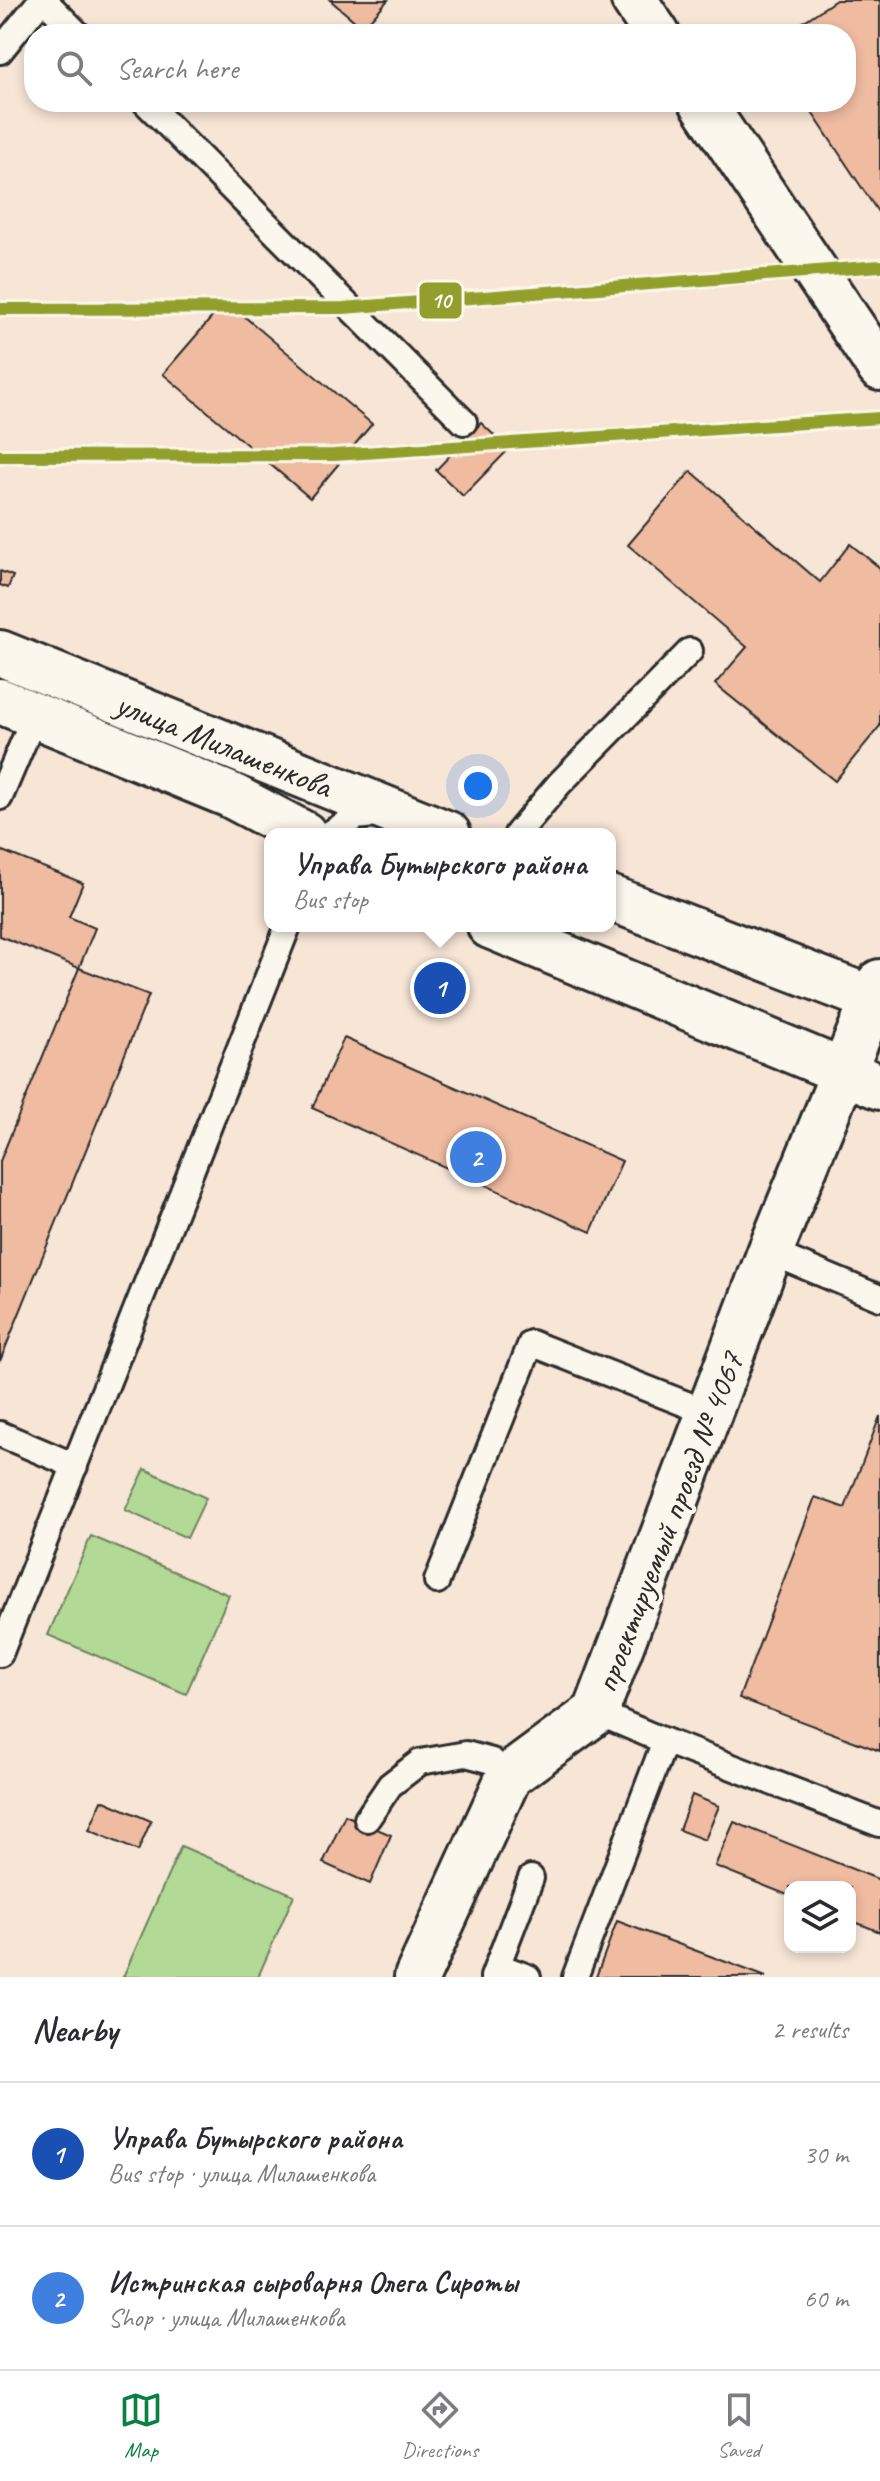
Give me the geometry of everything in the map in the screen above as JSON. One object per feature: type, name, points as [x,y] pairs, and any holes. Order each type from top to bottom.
[{"type":"street","points":[[634,0],[650,24]]},
{"type":"street","points":[[709,112],[880,368]]},
{"type":"street","name":"улица Милашенкова","points":[[0,653],[433,828]]},
{"type":"street","name":"улица Милашенкова","points":[[18,708],[230,795],[293,828]]},
{"type":"street","points":[[616,900],[878,995]]},
{"type":"street","points":[[504,932],[862,1079]]},
{"type":"street","name":"проектируемый проезд № 4067","points":[[417,1977],[509,1776],[596,1712],[770,1252],[862,1079],[878,995]]},
{"type":"lane","points":[[0,51],[42,0],[67,24]]},
{"type":"lane","points":[[155,112],[464,422]]},
{"type":"lane","points":[[522,828],[559,784],[690,651]]},
{"type":"lane","points":[[0,797],[18,708]]},
{"type":"lane","points":[[339,828],[356,817],[398,814]]},
{"type":"lane","points":[[0,1654],[286,932]]},
{"type":"lane","points":[[770,1252],[880,1298]]},
{"type":"lane","points":[[437,1581],[531,1343],[709,1413]]},
{"type":"lane","points":[[0,1434],[75,1466]]},
{"type":"lane","points":[[596,1712],[880,1824]]},
{"type":"lane","points":[[575,1977],[665,1741]]},
{"type":"lane","points":[[367,1819],[390,1785],[420,1762],[466,1754],[492,1761],[509,1776]]},
{"type":"lane","points":[[528,1977],[496,1971],[531,1878]]},
{"type":"green space","points":[[145,1469],[206,1498],[187,1538],[125,1510]]},
{"type":"green space","points":[[91,1536],[229,1595],[186,1694],[48,1635]]},
{"type":"green space","points":[[181,1846],[294,1895],[258,1977],[123,1977]]},
{"type":"building","points":[[330,0],[388,0],[367,24],[358,24]]},
{"type":"building","points":[[836,0],[880,0],[880,215],[812,112],[856,112],[856,24],[800,24]]},
{"type":"building","points":[[226,301],[372,424],[310,498],[163,374]]},
{"type":"building","points":[[481,423],[509,449],[463,496],[436,470]]},
{"type":"building","points":[[691,471],[820,582],[850,544],[880,568],[880,726],[835,781],[715,684],[747,647],[628,545]]},
{"type":"building","points":[[0,571],[13,576],[8,588],[0,585]]},
{"type":"building","points":[[0,850],[83,883],[69,917],[95,928],[79,968],[0,936]]},
{"type":"building","points":[[79,968],[149,995],[0,1361],[0,1161]]},
{"type":"building","points":[[344,1038],[622,1161],[591,1232],[312,1108]]},
{"type":"building","points":[[880,1416],[880,1751],[739,1698],[815,1497],[845,1508]]},
{"type":"building","points":[[692,1795],[719,1806],[705,1840],[679,1830]]},
{"type":"building","points":[[102,1800],[151,1821],[138,1851],[89,1830]]},
{"type":"building","points":[[345,1815],[391,1835],[370,1884],[323,1863]]},
{"type":"building","points":[[734,1822],[880,1880],[880,1932],[856,1922],[856,1881],[784,1881],[784,1894],[715,1866]]},
{"type":"building","points":[[617,1921],[766,1977],[596,1977]]},
{"type":"transit line","name":"10","points":[[0,309],[343,308],[880,266]]},
{"type":"transit line","name":"10","points":[[0,456],[334,455],[880,418]]},
{"type":"place","name":"Управа Бутырского района","points":[[440,988]]},
{"type":"place","name":"Истринская сыроварня Олега Сироты","points":[[476,1157]]}]
